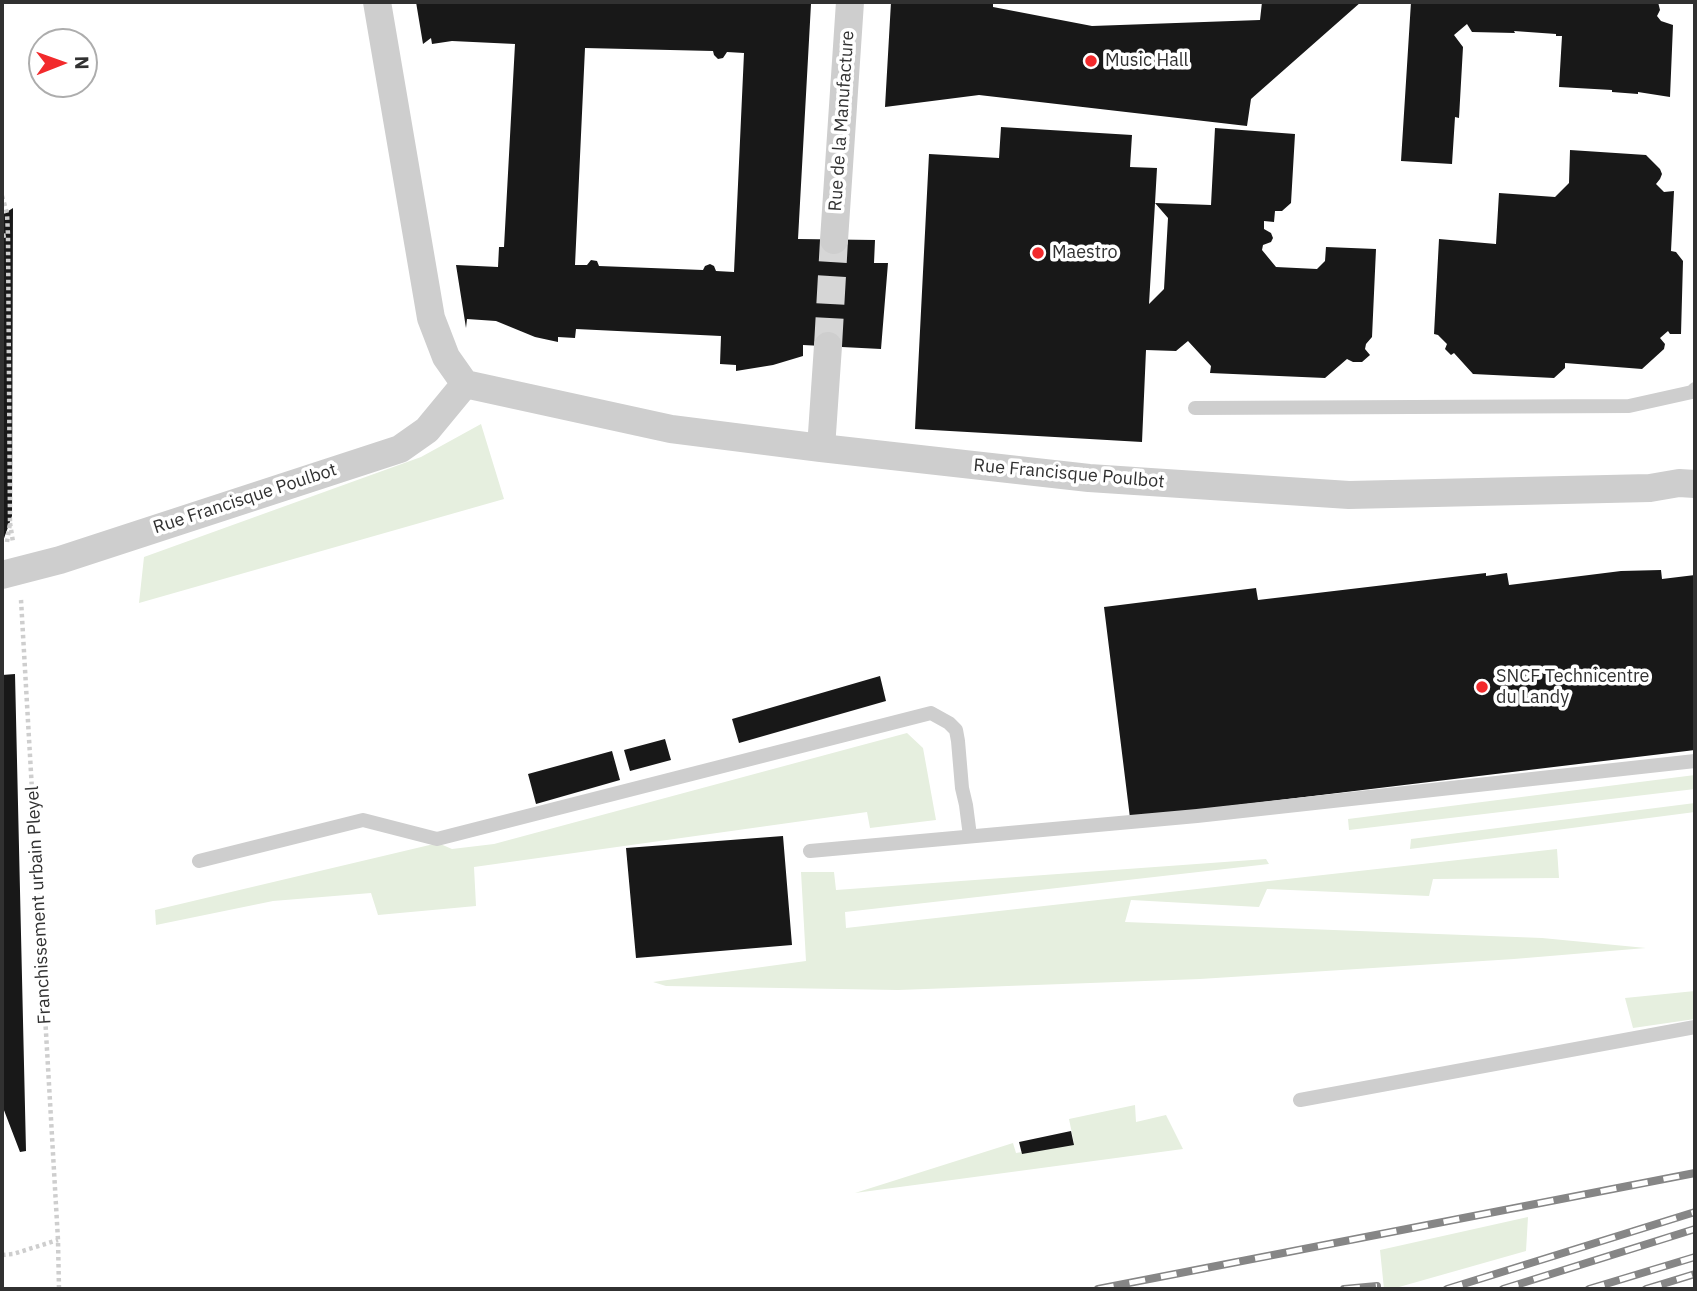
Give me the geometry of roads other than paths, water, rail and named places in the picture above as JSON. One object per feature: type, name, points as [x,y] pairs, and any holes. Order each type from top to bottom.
[{"type":"street","points":[[377,2],[431,318],[446,357],[466,384]]},
{"type":"street","name":"Rue de la Manufacture","points":[[834,240],[850,2]]},
{"type":"street","points":[[821,448],[828,346]]},
{"type":"street","name":"Rue Francisque Poulbot","points":[[11,582],[60,560],[400,449],[427,430],[466,384],[671,429],[1089,478],[1349,495],[1650,488],[1687,484]]},
{"type":"lane","points":[[1195,408],[1629,406],[1695,389]]},
{"type":"lane","points":[[199,861],[363,820],[436,839],[931,713],[956,730],[970,836]]},
{"type":"lane","points":[[810,851],[1197,816],[1695,761]]},
{"type":"lane","points":[[1300,1100],[1695,1027]]},
{"type":"tunnel","points":[[828,346],[834,240]]},
{"type":"railway","points":[[1098,1289],[1695,1173]]},
{"type":"railway","points":[[1447,1289],[1695,1212]]},
{"type":"railway","points":[[1503,1289],[1695,1229]]},
{"type":"railway","points":[[1589,1289],[1695,1257]]},
{"type":"railway","points":[[1646,1289],[1695,1274]]},
{"type":"railway","points":[[1344,1289],[1377,1286]]},
{"type":"place","name":"Music Hall","points":[[1091,61]]},
{"type":"place","name":"Maestro","points":[[1038,253]]},
{"type":"place","name":"SNCF Technicentre du Landy","points":[[1482,687]]}]
